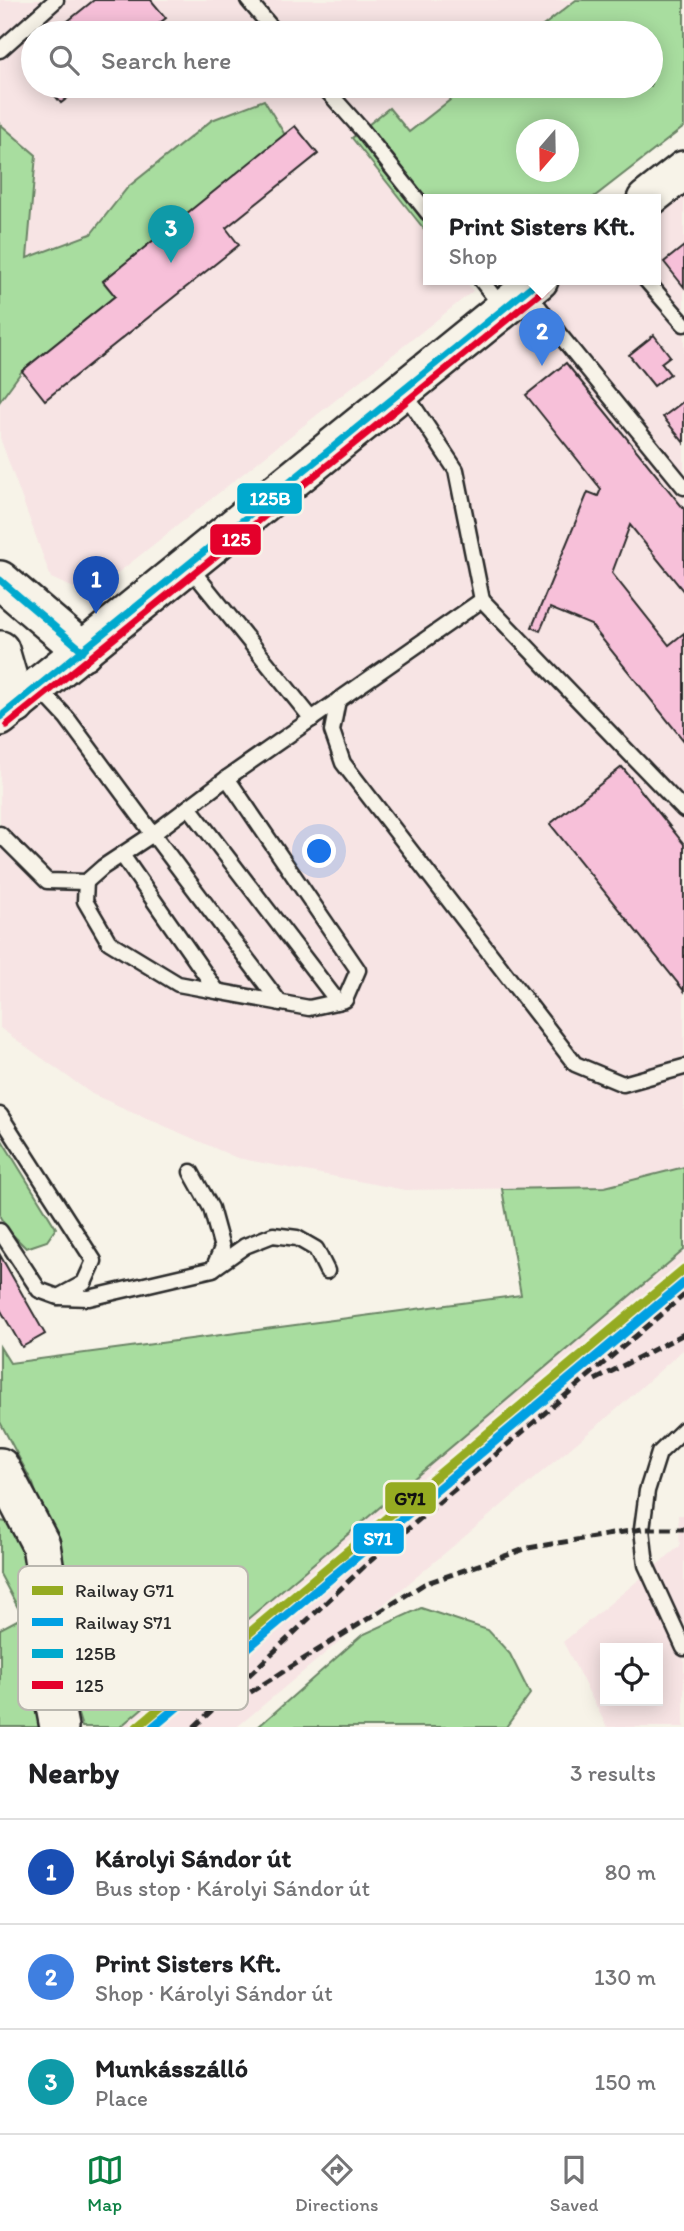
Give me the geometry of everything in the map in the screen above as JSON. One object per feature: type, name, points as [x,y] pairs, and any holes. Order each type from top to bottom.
[{"type":"street","points":[[654,194],[684,170]]},
{"type":"street","points":[[0,650],[18,703],[403,390],[512,290]]},
{"type":"street","points":[[0,580],[83,651]]},
{"type":"street","points":[[5,1486],[41,1545],[44,1566]]},
{"type":"lane","points":[[32,21],[56,0]]},
{"type":"lane","points":[[248,0],[266,21]]},
{"type":"lane","points":[[0,50],[21,31]]},
{"type":"lane","points":[[334,98],[423,207]]},
{"type":"lane","points":[[650,285],[684,324]]},
{"type":"lane","points":[[512,290],[559,334],[684,488]]},
{"type":"lane","points":[[403,390],[456,470],[482,600],[684,810]]},
{"type":"lane","points":[[188,565],[312,719]]},
{"type":"lane","points":[[0,834],[47,881],[86,882],[227,778],[482,600]]},
{"type":"lane","points":[[338,701],[332,731],[343,763],[575,1064],[623,1084],[684,1067]]},
{"type":"lane","points":[[18,703],[67,718],[280,1003]]},
{"type":"lane","points":[[86,882],[85,901],[109,942],[178,984],[309,1008],[345,1000],[358,970],[227,778]]},
{"type":"lane","points":[[189,807],[338,1002]]},
{"type":"lane","points":[[122,855],[217,991]]},
{"type":"lane","points":[[0,1115],[93,1261],[84,1283],[58,1297]]},
{"type":"lane","points":[[191,1172],[211,1208],[222,1248],[213,1269]]},
{"type":"lane","points":[[0,1231],[39,1290],[58,1297],[89,1298],[213,1269],[245,1246],[273,1235],[297,1238],[316,1249],[327,1272]]},
{"type":"lane","points":[[684,1429],[659,1453],[647,1491],[642,1529],[646,1565],[684,1648]]},
{"type":"shaded area","points":[[0,0],[576,0],[549,21],[21,21],[21,98],[453,98],[409,133],[353,138],[423,228],[423,285],[469,285],[473,291],[90,595],[51,578],[0,438]]},
{"type":"shaded area","points":[[684,185],[684,1167],[605,1187],[405,1190],[237,1158],[92,1094],[0,1028],[0,731],[558,285],[661,285],[661,203]]},
{"type":"shaded area","points":[[684,1250],[684,1349],[617,1409],[237,1727],[120,1727],[140,1710],[248,1710],[248,1619]]},
{"type":"shaded area","points":[[678,1515],[684,1515],[684,1727],[607,1727],[563,1642],[680,1546]]},
{"type":"green space","points":[[576,0],[684,0],[684,127],[598,194],[423,194],[423,228],[352,138],[389,108],[409,132],[453,98],[663,98],[663,21],[549,21]]},
{"type":"green space","points":[[264,100],[285,135],[103,282],[115,296],[22,371],[0,401],[0,124],[36,155],[27,258],[91,234],[128,187],[212,120]]},
{"type":"green space","points":[[0,1137],[56,1228],[47,1241],[26,1248],[9,1231],[0,1217]]},
{"type":"green space","points":[[684,1167],[684,1250],[248,1619],[248,1566],[60,1566],[33,1484],[0,1422],[0,1347],[10,1363],[521,1295],[502,1189],[605,1187]]},
{"type":"green space","points":[[0,1521],[22,1531],[29,1566],[18,1566],[18,1608],[0,1574]]},
{"type":"green space","points":[[421,1608],[488,1630],[510,1654],[530,1694],[506,1727],[258,1727],[362,1635]]},
{"type":"green space","points":[[18,1620],[18,1710],[37,1710],[39,1727],[0,1727],[0,1629]]},
{"type":"green space","points":[[77,1710],[140,1710],[120,1727],[82,1727]]},
{"type":"building","points":[[94,0],[151,0],[166,18],[162,21],[68,21]]},
{"type":"building","points":[[295,126],[318,154],[226,228],[239,245],[45,400],[22,371],[115,296],[103,281]]},
{"type":"building","points":[[684,246],[684,287],[664,262]]},
{"type":"building","points":[[654,335],[670,356],[661,363],[670,374],[654,386],[629,355]]},
{"type":"building","points":[[566,363],[684,509],[684,592],[630,525],[612,573],[669,645],[684,633],[684,741],[591,625],[550,608],[540,631],[532,627],[588,492],[598,496],[601,489],[526,395]]},
{"type":"building","points":[[684,401],[684,443],[663,417]]},
{"type":"building","points":[[622,767],[684,844],[684,991],[550,824]]},
{"type":"building","points":[[0,1255],[45,1334],[22,1347],[0,1309]]},
{"type":"railway","points":[[248,1676],[369,1562],[684,1295]]},
{"type":"railway","points":[[595,1380],[684,1334]]},
{"type":"railway","points":[[248,1694],[424,1584],[528,1548],[642,1529],[684,1529]]},
{"type":"railway","points":[[194,1727],[212,1710]]},
{"type":"rail line","name":"G71","points":[[248,1634],[684,1269]]},
{"type":"rail line","name":"S71","points":[[248,1648],[684,1283]]},
{"type":"rail line","name":"G71","points":[[137,1727],[157,1710]]},
{"type":"rail line","name":"S71","points":[[153,1727],[173,1710]]},
{"type":"transit line","name":"125B","points":[[0,717],[533,285]]},
{"type":"transit line","name":"125","points":[[7,725],[546,288]]},
{"type":"transit line","name":"125B","points":[[0,580],[83,651]]},
{"type":"place","name":"Munkásszálló","points":[[171,263]]},
{"type":"place","name":"Print Sisters Kft.","points":[[542,366]]},
{"type":"place","name":"Károlyi Sándor út","points":[[96,614]]}]
